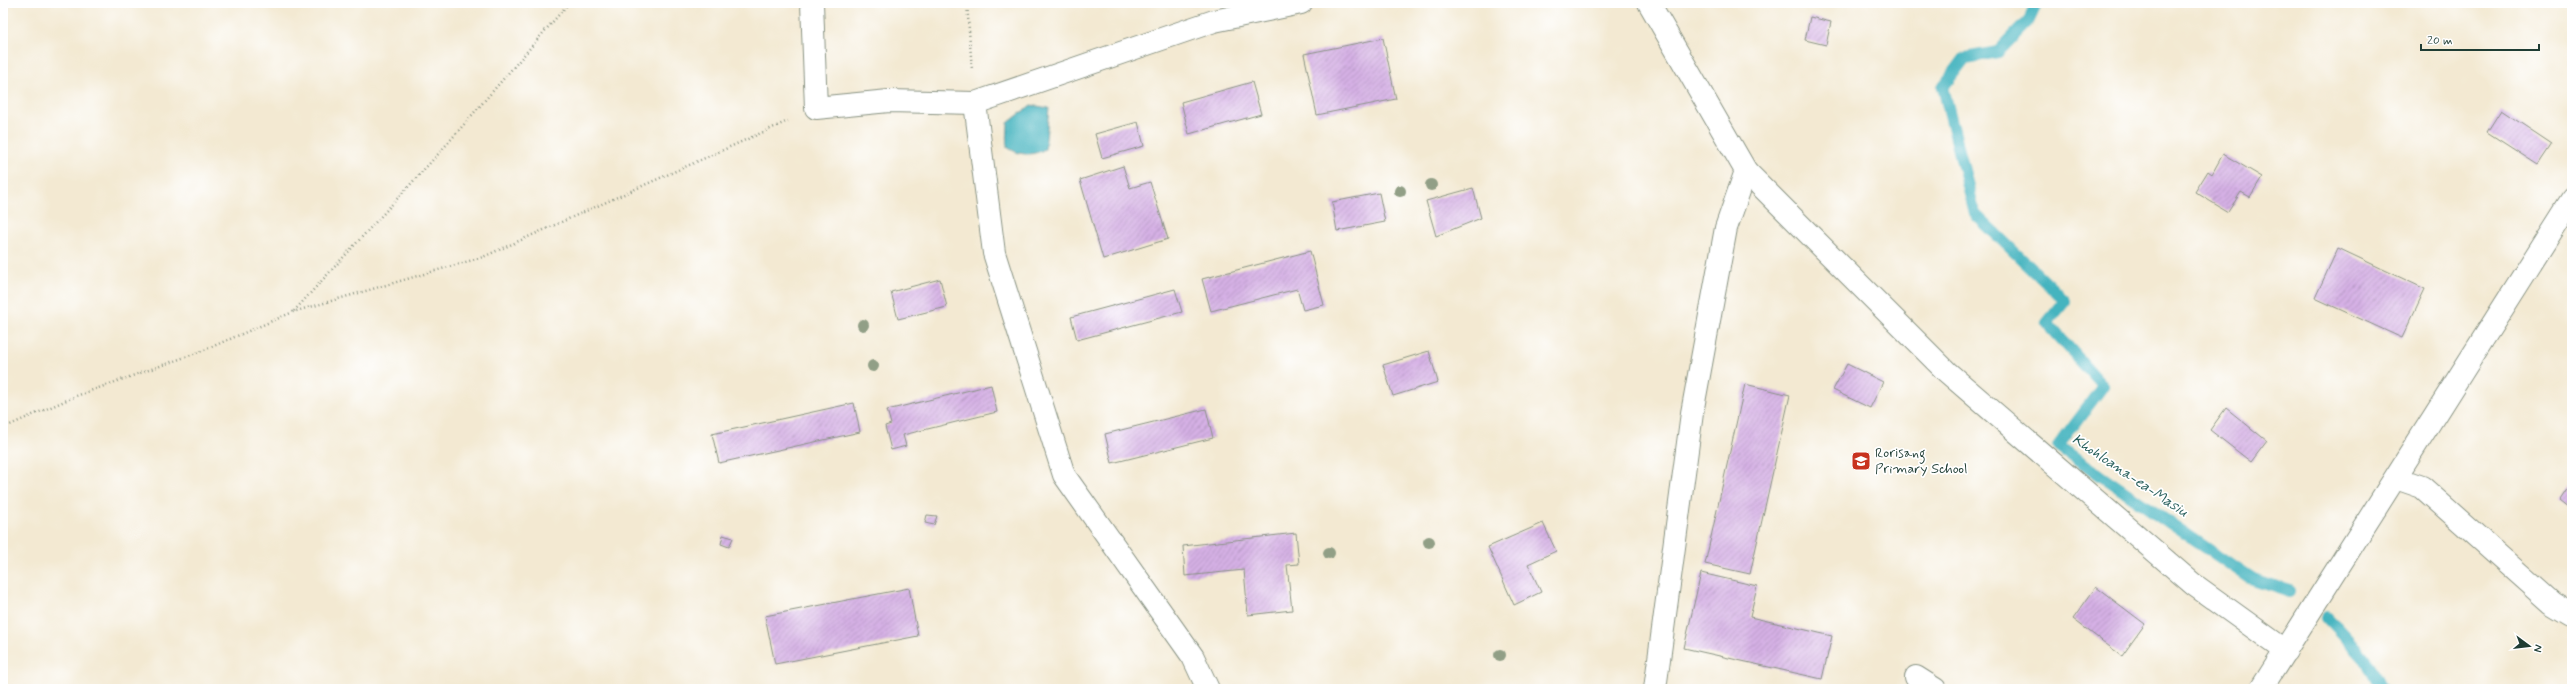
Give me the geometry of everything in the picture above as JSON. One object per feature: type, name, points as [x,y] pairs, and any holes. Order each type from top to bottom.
[{"type":"street","points":[[812,3],[816,108],[889,100],[975,103],[1214,21],[1301,3]]},
{"type":"street","points":[[1649,3],[1746,171],[1947,372],[2193,584],[2286,651]]},
{"type":"street","points":[[975,103],[994,253],[1064,475],[1193,657],[1208,689]]},
{"type":"street","points":[[1655,689],[1692,413],[1726,228],[1746,171]]},
{"type":"street","points":[[2261,689],[2572,199]]},
{"type":"street","points":[[2396,478],[2422,488],[2552,603],[2572,616]]},
{"type":"street","points":[[1916,677],[1935,689]]},
{"type":"path","points":[[293,312],[441,151],[569,3]]},
{"type":"path","points":[[967,3],[975,103]]},
{"type":"path","points":[[3,428],[76,396],[202,351],[293,312],[483,257],[816,108]]},
{"type":"water","points":[[1031,105],[1049,108],[1045,149],[1035,153],[1026,154],[1017,152],[1007,147],[1008,123]]},
{"type":"building","points":[[1810,17],[1831,22],[1826,45],[1805,40]]},
{"type":"building","points":[[1383,38],[1396,99],[1317,115],[1304,54]]},
{"type":"building","points":[[1252,82],[1261,114],[1189,134],[1181,102]]},
{"type":"building","points":[[2501,110],[2552,144],[2538,165],[2487,132]]},
{"type":"building","points":[[1138,122],[1144,146],[1102,158],[1095,134]]},
{"type":"building","points":[[2223,154],[2262,177],[2250,197],[2241,192],[2228,212],[2195,192],[2208,171],[2212,174]]},
{"type":"building","points":[[1123,166],[1130,188],[1150,182],[1168,239],[1103,259],[1080,180]]},
{"type":"building","points":[[1473,188],[1481,218],[1436,236],[1426,201]]},
{"type":"building","points":[[1379,193],[1385,222],[1337,231],[1332,202]]},
{"type":"building","points":[[2338,248],[2425,289],[2402,338],[2315,298]]},
{"type":"building","points":[[1310,251],[1324,305],[1303,310],[1297,289],[1211,311],[1202,279]]},
{"type":"building","points":[[940,279],[947,307],[898,319],[891,292]]},
{"type":"building","points":[[1175,289],[1182,312],[1077,340],[1071,317]]},
{"type":"building","points":[[1429,351],[1438,382],[1393,396],[1383,365]]},
{"type":"building","points":[[1847,364],[1883,382],[1870,408],[1833,390]]},
{"type":"building","points":[[1745,384],[1790,395],[1750,574],[1705,564]]},
{"type":"building","points":[[991,385],[997,412],[903,435],[906,446],[891,450],[885,426],[891,424],[887,410]]},
{"type":"building","points":[[854,403],[860,432],[719,463],[712,434]]},
{"type":"building","points":[[2226,408],[2267,441],[2251,462],[2210,430]]},
{"type":"building","points":[[1206,409],[1213,438],[1112,463],[1105,434]]},
{"type":"building","points":[[2572,485],[2572,508],[2562,500]]},
{"type":"building","points":[[927,515],[937,516],[934,525],[925,523]]},
{"type":"building","points":[[1543,523],[1556,551],[1528,564],[1541,592],[1514,605],[1488,547]]},
{"type":"building","points":[[1296,533],[1299,564],[1287,565],[1292,610],[1248,615],[1244,570],[1185,576],[1183,546]]},
{"type":"building","points":[[723,535],[733,538],[729,547],[721,544]]},
{"type":"building","points":[[1701,573],[1757,586],[1750,617],[1832,636],[1822,679],[1684,648]]},
{"type":"building","points":[[2096,587],[2145,624],[2122,656],[2073,619]]},
{"type":"building","points":[[909,588],[918,636],[775,664],[765,616]]},
{"type":"waterway","name":"Khohloana-ea-Masiu","points":[[2037,3],[2029,20],[1998,52],[1965,58],[1943,87],[1975,214],[2065,301],[2047,323],[2103,386],[2058,446],[2250,578],[2290,591]]},
{"type":"waterway","name":"Khohloana-ea-Masiu","points":[[2327,617],[2365,658],[2381,689]]},
{"type":"place","name":"Rorisang Primary School","points":[[1861,461]]}]
